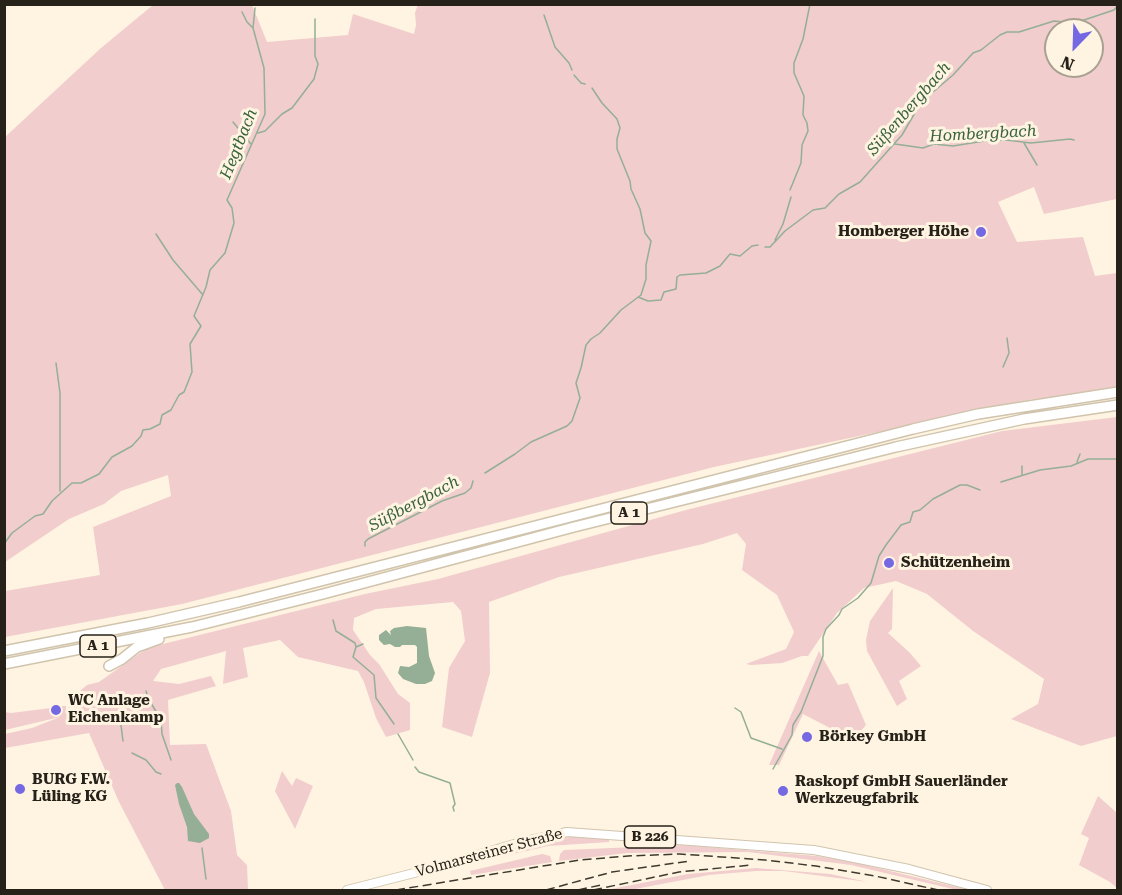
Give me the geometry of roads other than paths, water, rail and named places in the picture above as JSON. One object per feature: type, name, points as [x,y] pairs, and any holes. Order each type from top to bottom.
[{"type":"highway","name":"A 1","points":[[4,651],[148,623],[239,602],[913,429],[978,414],[1118,392]]},
{"type":"highway","name":"A 1","points":[[4,664],[192,627],[574,527],[896,447],[1024,419],[1118,405]]},
{"type":"highway","points":[[109,666],[137,647],[192,627]]},
{"type":"main road","name":"Volmarsteiner Straße","points":[[347,891],[532,839],[567,832],[814,850],[909,869],[987,891]]},
{"type":"waterway","points":[[790,190],[801,163],[802,145],[808,131],[803,115],[804,96],[794,73],[794,63],[803,39],[810,4]]},
{"type":"waterway","name":"Süßenbergbach","points":[[765,247],[770,247],[785,231],[813,210],[825,208],[839,194],[860,182],[902,135],[916,111],[973,53],[1007,32],[1019,32],[1054,21],[1074,23],[1114,10],[1118,5]]},
{"type":"waterway","name":"Hegtbach","points":[[4,544],[12,533],[35,516],[43,514],[52,501],[72,483],[81,483],[99,474],[112,457],[132,446],[143,430],[160,424],[162,415],[171,410],[179,395],[184,392],[192,372],[190,344],[201,326],[194,316],[206,287],[210,270],[225,253],[234,223],[232,208],[227,200],[265,114],[264,68],[253,28],[255,8]]},
{"type":"waterway","points":[[242,12],[253,28]]},
{"type":"waterway","points":[[544,15],[555,47],[572,70]]},
{"type":"waterway","points":[[258,133],[265,131],[282,114],[292,108],[314,79],[318,64],[315,56],[315,19]]},
{"type":"waterway","points":[[574,75],[585,84]]},
{"type":"waterway","name":"Süßbergbach","points":[[485,473],[531,442],[567,426],[572,421],[580,398],[576,383],[586,345],[621,310],[641,295],[646,279],[646,265],[651,241],[645,233],[640,209],[617,149],[620,128],[617,119],[592,88]]},
{"type":"waterway","points":[[233,122],[251,144]]},
{"type":"waterway","name":"Hombergbach","points":[[895,144],[923,148],[934,144],[953,146],[984,141],[1006,140],[1031,143],[1074,140]]},
{"type":"waterway","points":[[1024,143],[1037,165]]},
{"type":"waterway","points":[[775,240],[783,224],[791,197]]},
{"type":"waterway","points":[[156,234],[173,260],[203,295]]},
{"type":"waterway","name":"Süßenbergbach","points":[[638,297],[648,301],[661,300],[664,292],[676,289],[677,277],[680,275],[706,273],[720,266],[730,254],[740,256],[752,246],[758,245]]},
{"type":"waterway","points":[[1003,367],[1009,353],[1007,338]]},
{"type":"waterway","points":[[56,363],[60,393],[60,491]]},
{"type":"waterway","points":[[1077,462],[1080,454]]},
{"type":"waterway","points":[[1001,482],[1040,470],[1071,466],[1088,459],[1118,459]]},
{"type":"waterway","points":[[1022,466],[1022,474]]},
{"type":"waterway","name":"Süßbergbach","points":[[365,546],[368,539],[442,501],[465,493],[471,488],[473,481]]},
{"type":"waterway","points":[[773,769],[792,735],[793,725],[801,712],[823,656],[823,637],[826,629],[842,609],[858,598],[871,583],[879,556],[886,545],[901,525],[910,522],[913,512],[920,510],[933,499],[960,485],[980,490]]},
{"type":"waterway","name":"Süßenbergbach","points":[[333,620],[336,631],[355,643],[353,657],[374,675],[376,698],[394,724]]},
{"type":"waterway","name":"Süßenbergbach","points":[[356,647],[363,644]]},
{"type":"waterway","points":[[146,691],[161,720],[162,734],[171,760]]},
{"type":"waterway","points":[[735,708],[741,712],[751,738],[782,749]]},
{"type":"waterway","points":[[115,715],[121,725],[123,741]]},
{"type":"waterway","name":"Süßenbergbach","points":[[398,734],[413,760]]},
{"type":"waterway","points":[[132,753],[146,760],[156,772],[161,774]]},
{"type":"waterway","name":"Süßbergbach","points":[[415,767],[419,772],[450,783],[455,804],[454,811]]},
{"type":"waterway","points":[[202,848],[206,879]]},
{"type":"railway","points":[[396,890],[580,860],[680,854],[816,866],[938,890]]},
{"type":"railway","points":[[546,890],[612,872],[690,861]]},
{"type":"railway","points":[[593,890],[679,872],[751,865]]},
{"type":"railway","points":[[578,890],[601,885]]},
{"type":"place","name":"Homberger Höhe","points":[[981,232]]},
{"type":"place","name":"Schützenheim","points":[[889,563]]},
{"type":"place","name":"WC Anlage Eichenkamp","points":[[56,710]]},
{"type":"place","name":"Börkey GmbH","points":[[807,737]]},
{"type":"place","name":"BURG F.W. Lüling KG","points":[[20,789]]},
{"type":"place","name":"Raskopf GmbH Sauerländer Werkzeugfabrik","points":[[783,791]]}]
